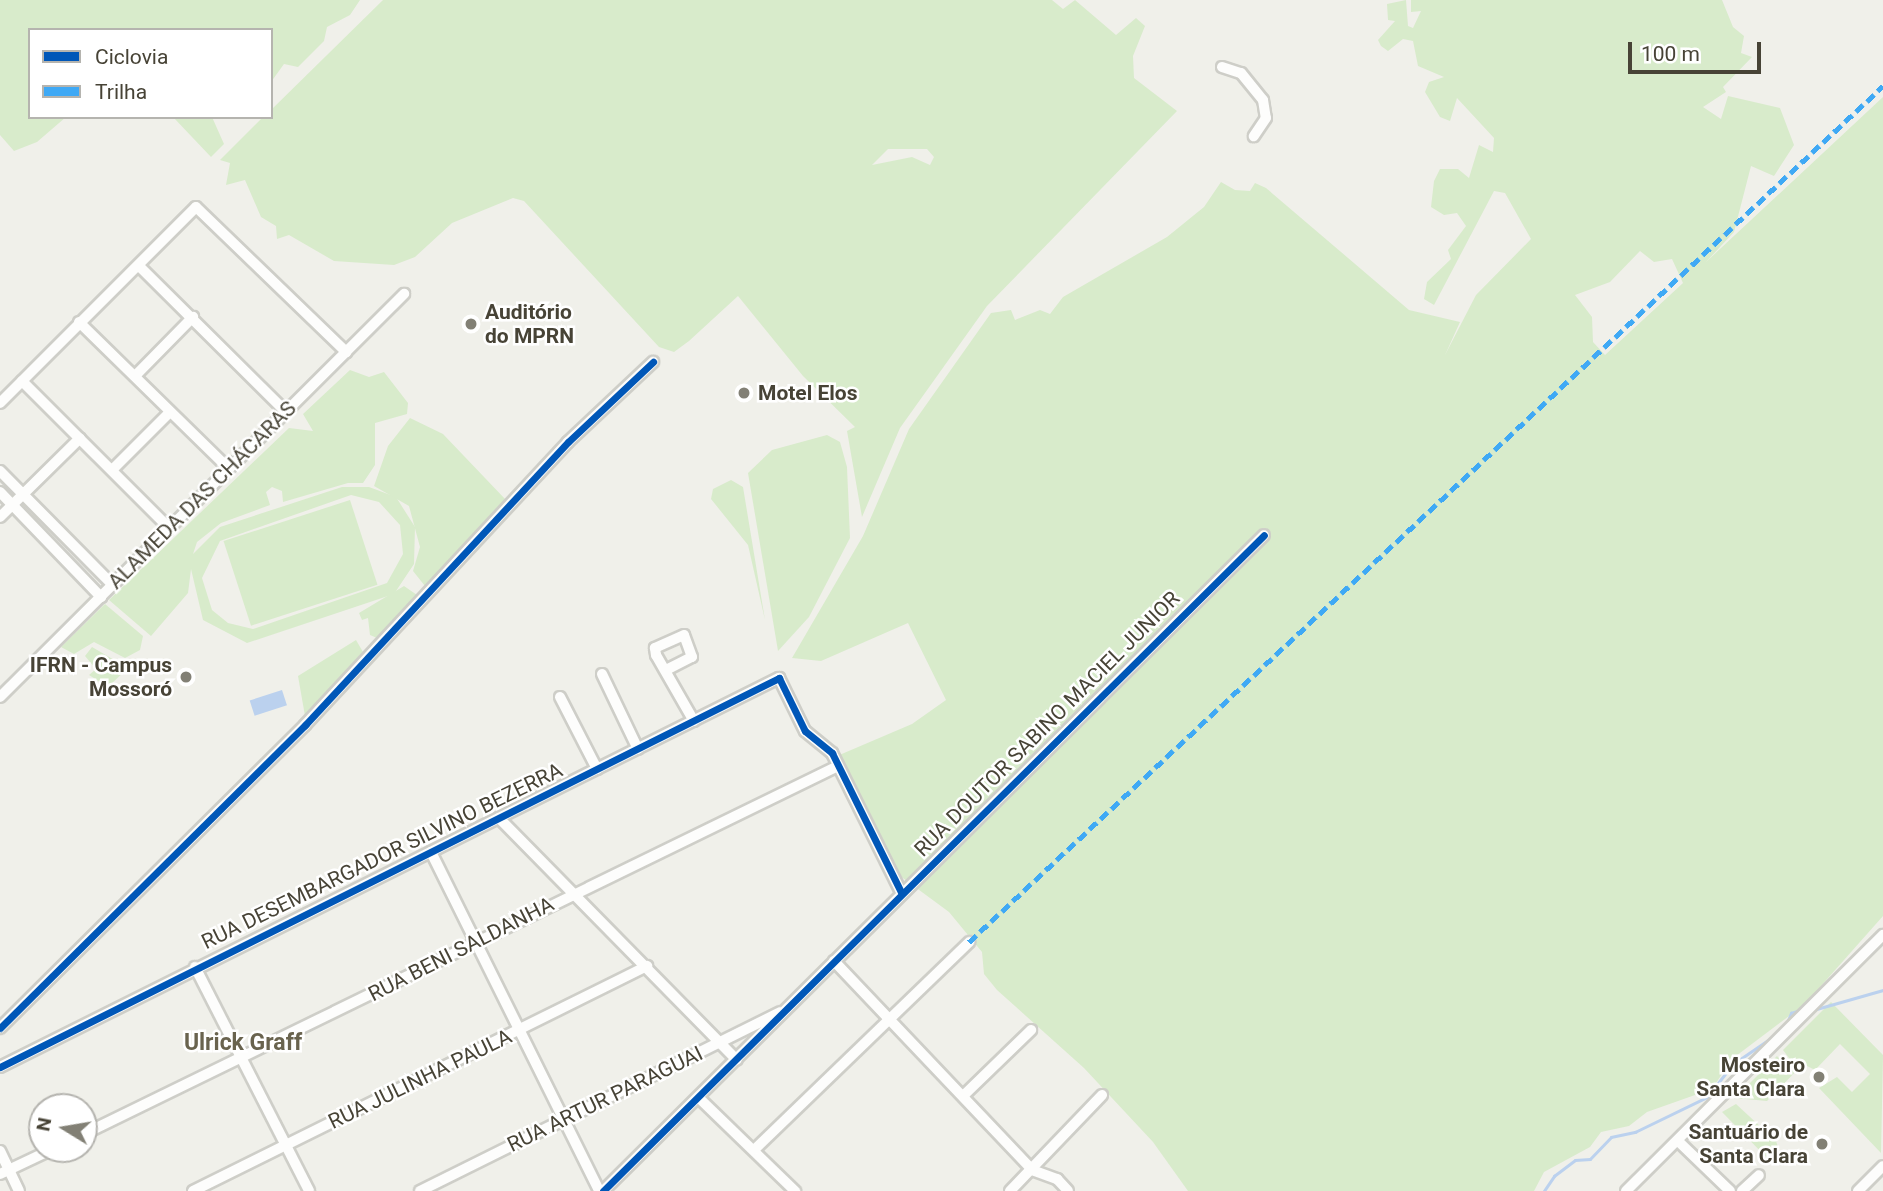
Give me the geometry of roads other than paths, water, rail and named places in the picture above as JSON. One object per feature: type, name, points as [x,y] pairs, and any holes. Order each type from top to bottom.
[{"type":"street","points":[[1222,67],[1241,74],[1263,100],[1266,118],[1254,136]]},
{"type":"street","points":[[0,403],[196,207],[346,352]]},
{"type":"street","points":[[139,266],[285,411]]},
{"type":"street","name":"ALAMEDA DAS CHÁCARAS","points":[[0,697],[404,294]]},
{"type":"street","points":[[135,376],[193,317]]},
{"type":"street","points":[[79,322],[228,468]]},
{"type":"street","points":[[0,1028],[305,725],[568,442],[653,362]]},
{"type":"street","points":[[22,381],[169,528]]},
{"type":"street","points":[[112,470],[170,412]]},
{"type":"street","points":[[0,517],[80,438]]},
{"type":"street","points":[[0,471],[113,584]]},
{"type":"street","points":[[0,492],[101,597]]},
{"type":"street","name":"RUA DOUTOR SABINO MACIEL JUNIOR","points":[[601,1191],[699,1098],[901,892],[1264,534]]},
{"type":"street","points":[[666,670],[694,721]]},
{"type":"street","points":[[602,674],[638,749]]},
{"type":"street","name":"RUA DESEMBARGADOR SILVINO BEZERRA","points":[[0,1067],[779,678],[805,731],[838,766]]},
{"type":"street","points":[[560,697],[597,769]]},
{"type":"street","points":[[838,766],[901,892]]},
{"type":"street","name":"RUA BENI SALDANHA","points":[[98,1127],[576,891],[838,766]]},
{"type":"street","points":[[499,818],[576,891],[737,1060]]},
{"type":"street","points":[[430,852],[601,1191]]},
{"type":"street","points":[[1626,1191],[1883,934]]},
{"type":"street","points":[[755,1149],[891,1021],[970,942]]},
{"type":"street","points":[[834,961],[1032,1170],[1057,1179],[1068,1191]]},
{"type":"street","name":"RUA JULINHA PAULA","points":[[193,1191],[648,966]]},
{"type":"street","points":[[195,968],[309,1191]]},
{"type":"street","name":"RUA ARTUR PARAGUAI","points":[[420,1191],[789,1007]]},
{"type":"street","points":[[963,1096],[1031,1030]]},
{"type":"street","points":[[1010,1191],[1102,1095]]},
{"type":"street","points":[[699,1098],[755,1149],[795,1191]]},
{"type":"street","points":[[1678,1141],[1730,1191]]},
{"type":"street","points":[[0,1151],[5,1172],[19,1191]]},
{"type":"street","points":[[5,1172],[28,1161]]},
{"type":"street","points":[[1858,1191],[1883,1166]]},
{"type":"street","points":[[1742,1191],[1759,1175]]},
{"type":"water","points":[[282,690],[287,705],[255,716],[250,701]]},
{"type":"waterway","points":[[1813,1010],[1883,990]]},
{"type":"waterway","points":[[1786,1025],[1791,1013],[1806,1008]]},
{"type":"waterway","points":[[1544,1191],[1554,1176],[1575,1160],[1590,1159],[1611,1137],[1635,1132],[1707,1097],[1733,1064],[1777,1034]]},
{"type":"place","name":"Auditório do MPRN","points":[[471,324]]},
{"type":"place","name":"Motel Elos","points":[[744,393]]},
{"type":"place","name":"IFRN - Campus Mossoró","points":[[186,677]]},
{"type":"place","name":"Mosteiro Santa Clara","points":[[1819,1077]]},
{"type":"place","name":"Santuário de Santa Clara","points":[[1822,1144]]},
{"type":"district","name":"Ulrick Graff","points":[[243,1043]]}]
